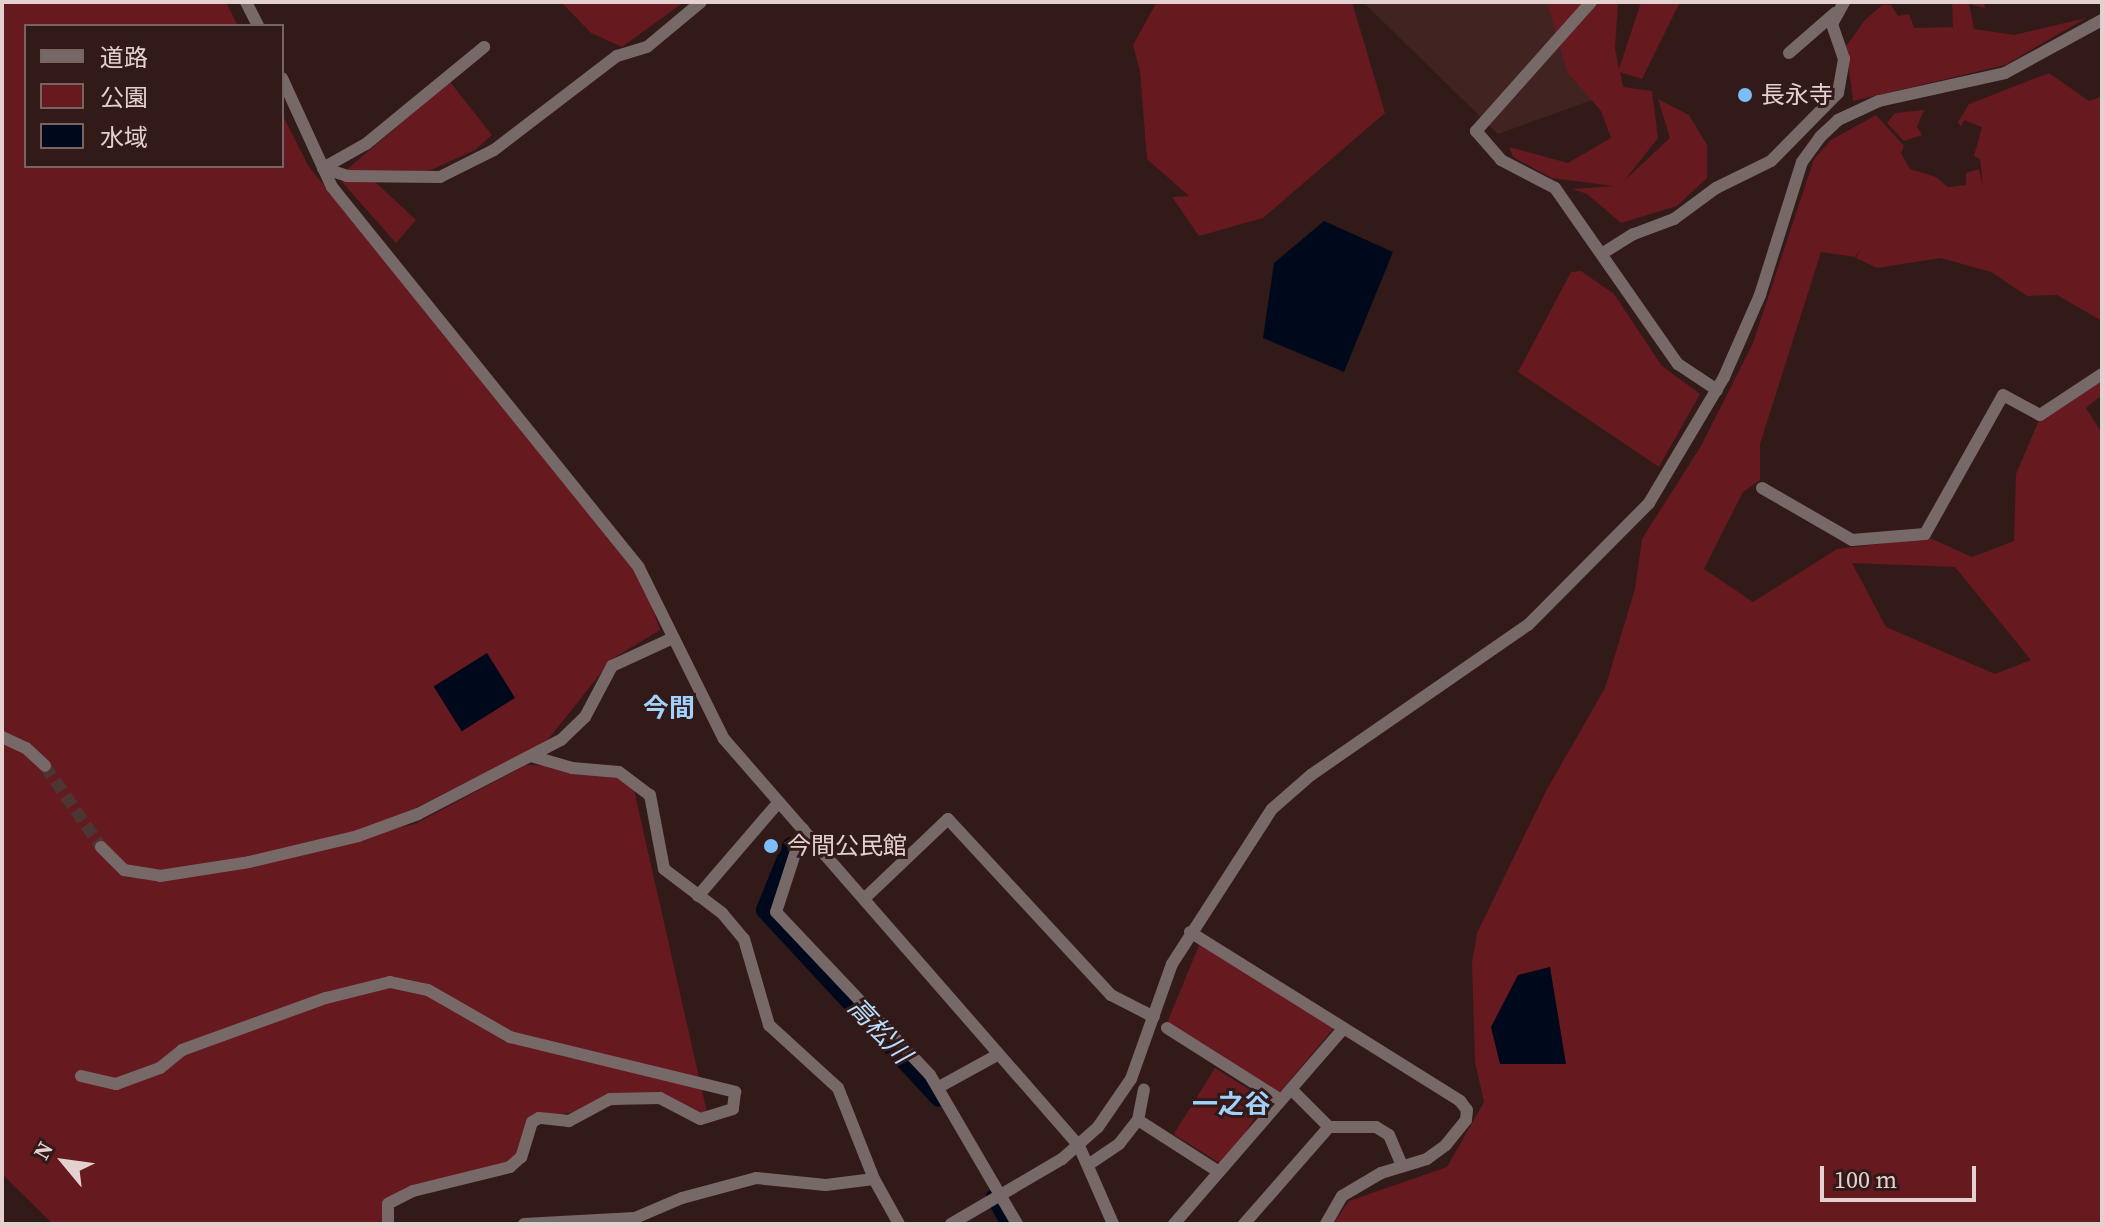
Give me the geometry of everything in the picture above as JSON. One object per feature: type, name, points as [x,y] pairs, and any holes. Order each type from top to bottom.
[{"type":"street","points":[[246,2],[257,24]]},
{"type":"street","points":[[323,168],[347,176],[440,177],[494,150],[617,56],[647,47],[701,2]]},
{"type":"street","points":[[1591,2],[1476,131],[1501,160],[1555,188],[1678,364],[1717,390]]},
{"type":"street","points":[[1603,253],[1634,234],[1674,219],[1716,188],[1771,161],[1829,102],[1843,78],[1844,59],[1832,24],[1840,7]]},
{"type":"street","points":[[1789,53],[1840,7]]},
{"type":"street","points":[[951,1224],[1079,1146],[1131,1079],[1190,932],[1272,809],[1291,792],[1498,649],[1612,544],[1669,475],[1717,390],[1760,295],[1802,162],[1820,137],[1838,120],[1879,101],[2005,73],[2101,22]]},
{"type":"street","points":[[323,168],[366,144],[484,47]]},
{"type":"street","points":[[284,82],[323,168],[357,220],[639,568],[724,739],[778,803],[866,897],[1079,1146],[1113,1224]]},
{"type":"street","points":[[1762,488],[1852,540],[1925,534],[2003,395],[2040,415],[2102,374]]},
{"type":"street","points":[[101,847],[124,870],[145,876],[317,849],[418,814],[561,740],[585,717],[620,659],[673,638]]},
{"type":"street","points":[[2,737],[26,748],[45,766]]},
{"type":"street","points":[[531,756],[572,768],[619,772],[640,784],[656,811],[664,869],[722,913],[744,939],[769,1025],[838,1088],[874,1179],[899,1224]]},
{"type":"street","points":[[698,896],[778,803]]},
{"type":"street","points":[[866,897],[948,819],[1111,995],[1154,1017]]},
{"type":"street","points":[[803,829],[776,912],[939,1087],[997,1198],[1017,1224]]},
{"type":"street","points":[[1190,932],[1460,1101],[1467,1110],[1466,1120],[1446,1145],[1427,1159],[1402,1166],[1342,1196],[1326,1224]]},
{"type":"street","points":[[81,1076],[116,1084],[160,1068],[182,1050],[326,998],[390,982],[428,990],[510,1037],[735,1092],[733,1109],[700,1119],[660,1098],[610,1099],[569,1121],[539,1118],[532,1122],[521,1157],[510,1167],[413,1191],[388,1204],[388,1224]]},
{"type":"street","points":[[1167,1028],[1281,1100]]},
{"type":"street","points":[[1174,1224],[1343,1029]]},
{"type":"street","points":[[939,1087],[999,1054]]},
{"type":"street","points":[[1291,1089],[1329,1127],[1376,1127],[1389,1135],[1402,1166]]},
{"type":"street","points":[[1088,1165],[1119,1144],[1138,1120],[1144,1090]]},
{"type":"street","points":[[1138,1120],[1219,1172]]},
{"type":"street","points":[[1244,1224],[1329,1127]]},
{"type":"street","points":[[524,1224],[635,1218],[682,1198],[756,1178],[826,1185],[874,1179]]},
{"type":"shaded area","points":[[1363,2],[1577,2],[1606,95],[1498,134]]},
{"type":"green space","points":[[2,2],[226,2],[237,24],[24,24],[24,168],[284,168],[284,118],[309,167],[640,574],[660,630],[612,659],[546,742],[362,835],[415,824],[526,765],[566,766],[632,781],[708,1117],[660,1098],[539,1118],[521,1157],[388,1204],[387,1224],[53,1224],[2,1174]]},
{"type":"green space","points":[[561,2],[684,2],[622,47],[591,33]]},
{"type":"green space","points":[[1163,2],[1352,2],[1385,113],[1263,218],[1199,236],[1172,197],[1189,196],[1147,159],[1140,72],[1133,45],[1155,5]]},
{"type":"green space","points":[[1547,2],[1618,2],[1615,48],[1619,69],[1641,2],[1680,2],[1642,79],[1620,72],[1623,87],[1652,91],[1658,138],[1624,181],[1670,138],[1658,99],[1689,115],[1707,145],[1707,178],[1677,206],[1621,223],[1587,194],[1572,189],[1613,186],[1552,178],[1513,157],[1509,147],[1568,163],[1611,138],[1601,111],[1567,72]]},
{"type":"green space","points":[[1952,2],[1984,2],[1985,8],[1969,4],[1974,29],[2014,35],[2086,18],[2005,65],[1853,101],[1846,46],[1865,20],[1882,5],[1891,5],[1898,16],[1909,14],[1914,28],[1953,27]]},
{"type":"green space","points":[[2049,73],[2089,101],[2102,96],[2102,321],[2057,295],[2027,296],[1991,272],[1941,258],[1877,268],[1856,258],[1861,249],[1855,257],[1821,252],[1760,444],[1760,480],[1743,492],[1704,569],[1753,602],[1837,549],[1930,538],[1972,557],[2014,541],[2016,474],[2039,420],[2102,379],[2102,395],[2086,408],[2102,433],[2102,1224],[1333,1224],[1349,1201],[1447,1167],[1484,1102],[1475,1062],[1472,963],[1477,933],[1546,791],[1605,688],[1635,589],[1642,539],[1701,446],[1753,343],[1814,159],[1831,140],[1876,115],[1904,146],[1901,153],[1910,169],[1936,177],[1948,187],[1966,185],[1966,173],[1979,169],[1983,187],[1980,159],[1974,156],[1982,127],[1964,120],[1961,127],[1958,122],[1969,104]],"holes":[[[1852,563],[1955,567],[2031,660],[1995,674],[1886,627]]]},
{"type":"green space","points":[[450,82],[492,135],[475,150],[431,170],[372,179],[416,220],[396,243],[342,182],[345,171]]},
{"type":"green space","points":[[1924,110],[1917,127],[1922,135],[1904,141],[1887,123],[1895,113]]},
{"type":"green space","points":[[1581,271],[1614,294],[1662,366],[1700,394],[1659,467],[1518,372],[1571,272]]},
{"type":"green space","points":[[1200,943],[1334,1028],[1278,1094],[1167,1023]]},
{"type":"green space","points":[[1215,1068],[1266,1100],[1225,1166],[1174,1134]]},
{"type":"water","points":[[1324,221],[1393,252],[1344,372],[1263,338],[1274,263]]},
{"type":"water","points":[[487,653],[515,698],[462,731],[434,686]]},
{"type":"water","points":[[1550,967],[1566,1064],[1500,1064],[1491,1027],[1518,975]]},
{"type":"waterway","name":"高松川","points":[[791,846],[765,910],[939,1098]]},
{"type":"waterway","name":"高松川","points":[[995,1197],[1010,1224]]},
{"type":"tunnel","points":[[45,766],[101,847]]},
{"type":"place","name":"長永寺","points":[[1745,95]]},
{"type":"place","name":"今間公民館","points":[[771,846]]},
{"type":"district","name":"今間","points":[[669,709]]},
{"type":"district","name":"一之谷","points":[[1231,1105]]}]
